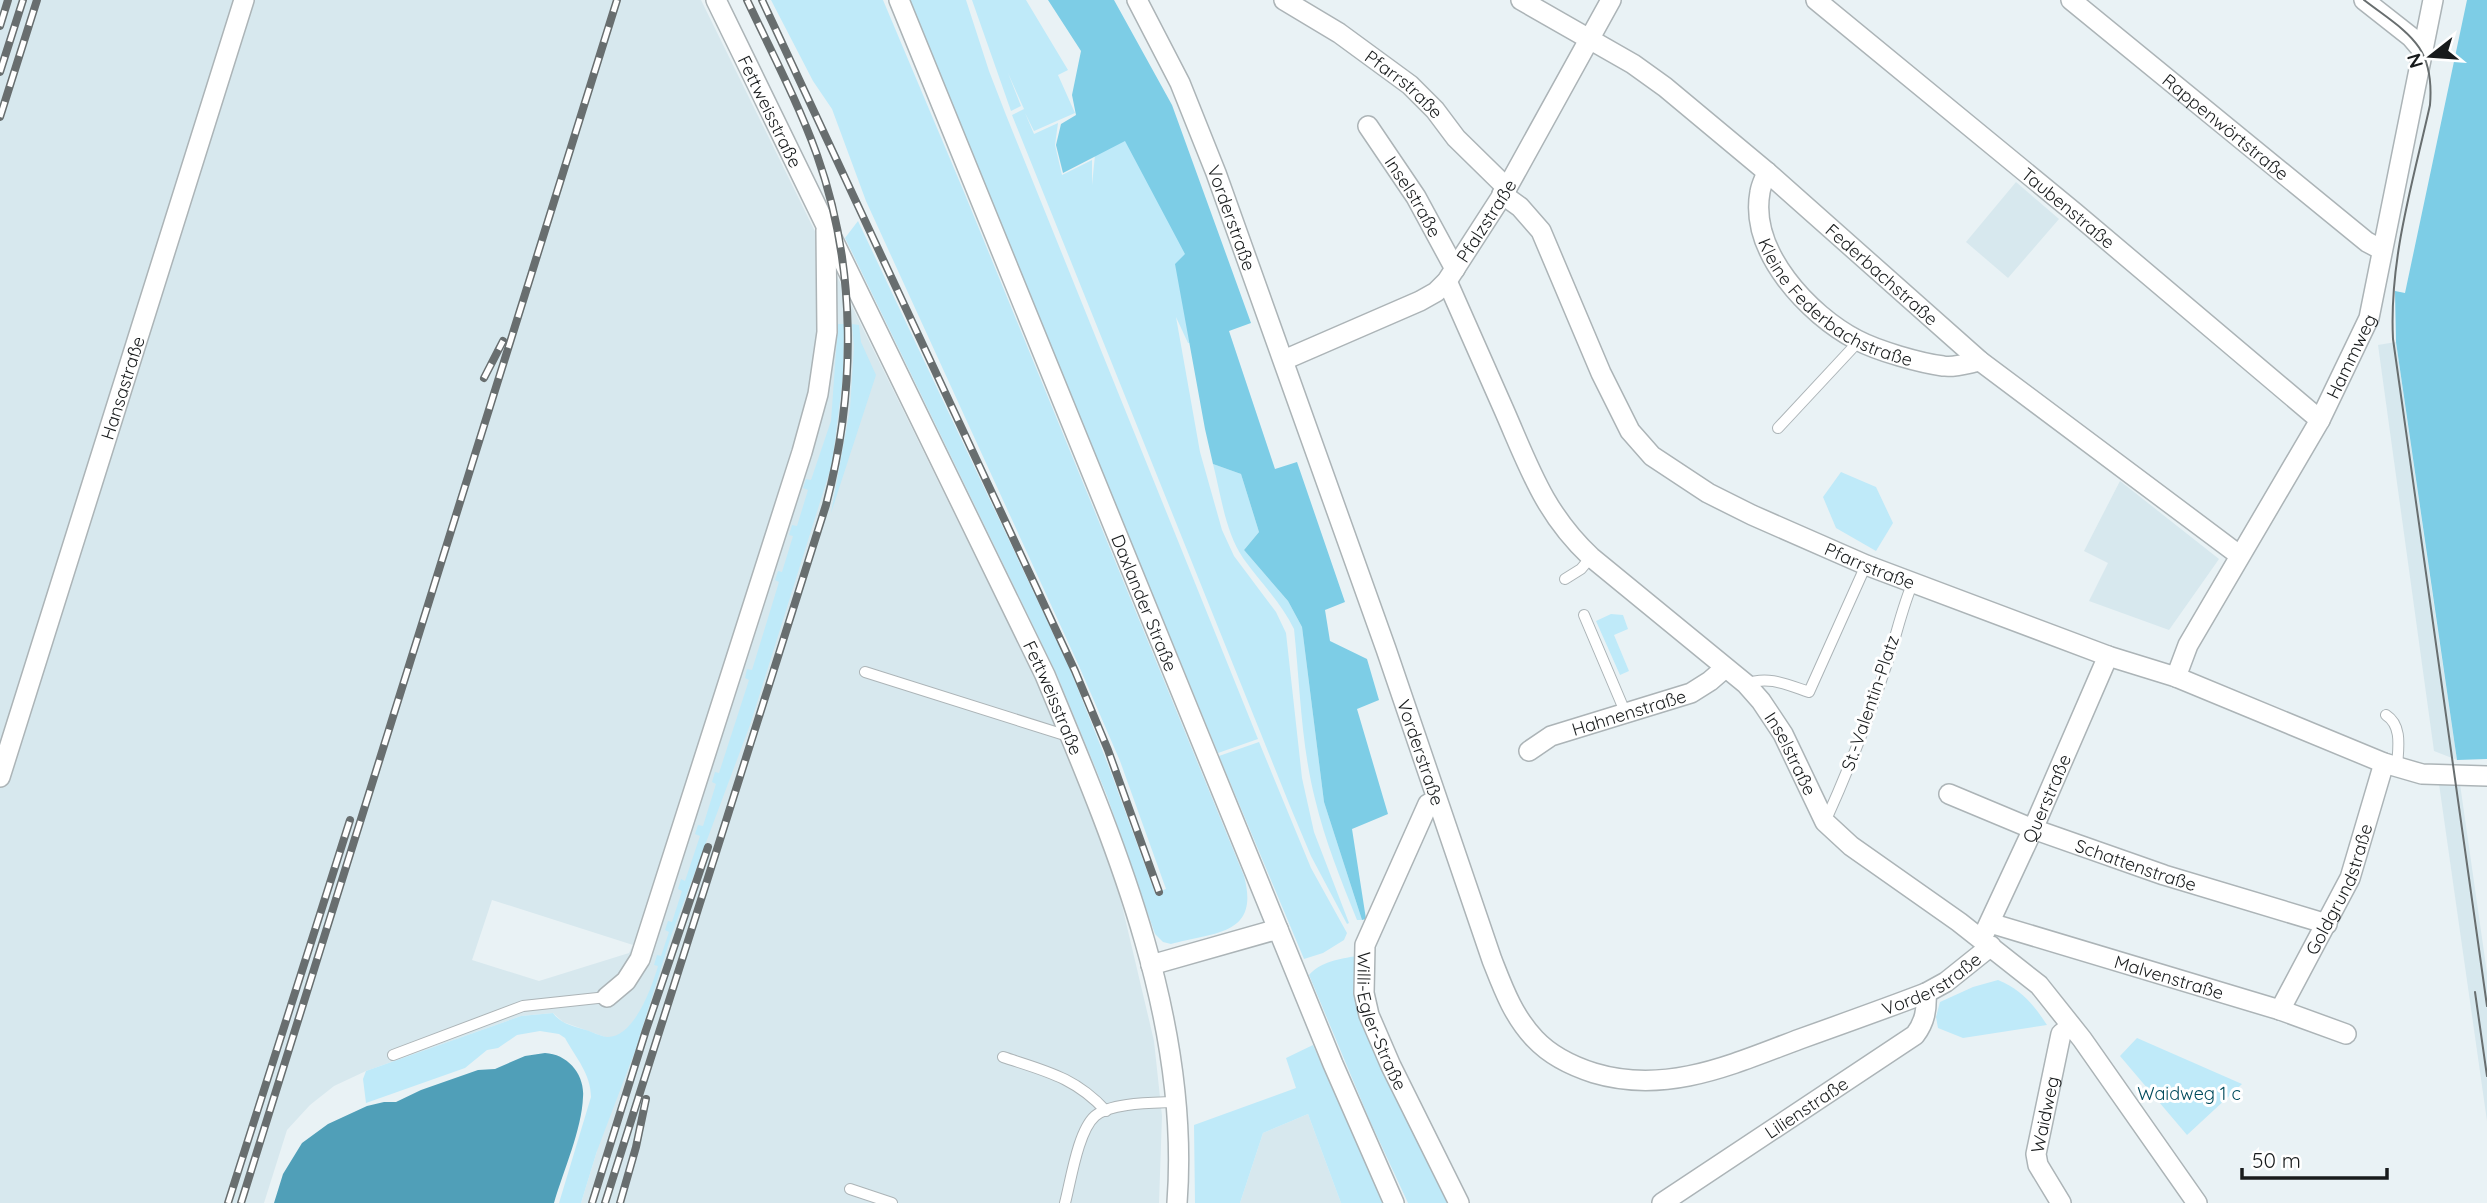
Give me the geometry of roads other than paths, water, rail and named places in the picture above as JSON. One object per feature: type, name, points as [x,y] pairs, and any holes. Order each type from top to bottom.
[{"type":"street","name":"Hansastraße","points":[[0,776],[244,0]]},
{"type":"street","name":"Fettweisstraße","points":[[716,0],[1045,675],[1071,737],[1130,895],[1151,965],[1167,1034],[1176,1102],[1177,1203]]},
{"type":"street","name":"Daxlander Straße","points":[[899,0],[1332,1064],[1394,1203]]},
{"type":"street","name":"Pfarrstraße","points":[[1284,0],[1348,40],[1410,85],[1541,231],[1620,414],[1641,444],[1666,467],[1708,493],[1752,515],[1866,565],[2108,656],[2176,677],[2390,765],[2422,774],[2487,776]]},
{"type":"street","name":"Federbachstraße","points":[[1521,0],[1633,64],[1665,87],[1768,172],[1980,361],[2239,555]]},
{"type":"street","name":"Pfalzstraße","points":[[1284,360],[1436,292],[1451,275],[1505,191],[1611,0]]},
{"type":"street","name":"Taubenstraße","points":[[1816,0],[2074,212],[2320,420]]},
{"type":"street","name":"Rappenwörtstraße","points":[[2071,0],[2367,242],[2382,250]]},
{"type":"street","points":[[2364,0],[2411,37],[2423,51]]},
{"type":"street","name":"Hammweg","points":[[2176,677],[2188,645],[2320,420],[2368,318],[2433,0]]},
{"type":"street","name":"Vorderstraße","points":[[1143,1],[1216,173],[1508,1000],[1536,1039],[1556,1056],[1575,1067],[1622,1080],[1645,1082],[1695,1075],[1741,1061],[1926,993],[1946,982],[1987,936]]},
{"type":"street","name":"Inselstraße","points":[[1368,126],[1416,197],[1535,480],[1553,516],[1591,557],[1746,684],[1783,734],[1825,822],[1851,846],[1987,936]]},
{"type":"street","name":"Kleine Federbachstraße","points":[[1768,172],[1760,192],[1765,238],[1783,276],[1806,303],[1827,321],[1876,348],[1945,367],[1980,361]]},
{"type":"street","name":"Fettweisstraße","points":[[607,997],[626,981],[640,959],[802,452],[818,394],[827,332],[826,225]]},
{"type":"street","name":"Querstraße","points":[[1987,936],[2108,656]]},
{"type":"street","name":"Hahnenstraße","points":[[1530,751],[1551,736],[1691,692],[1725,668]]},
{"type":"street","name":"Goldgrundstraße","points":[[2280,1010],[2350,878],[2390,765]]},
{"type":"street","name":"Schattenstraße","points":[[1949,794],[2033,829],[2164,875],[2327,925]]},
{"type":"street","name":"Willi-Egler-Straße","points":[[1436,801],[1428,804],[1398,875],[1369,933],[1365,945],[1363,983],[1369,1015],[1391,1066],[1460,1203]]},
{"type":"street","points":[[1151,965],[1278,929]]},
{"type":"street","points":[[1987,936],[2039,985],[2197,1203]]},
{"type":"street","name":"Malvenstraße","points":[[1987,936],[2280,1010],[2346,1034]]},
{"type":"street","name":"Lilienstraße","points":[[1662,1203],[1915,1035],[1922,1026],[1926,993]]},
{"type":"street","name":"Waidweg","points":[[2061,1203],[2038,1165],[2036,1154],[2061,1034],[2071,1026]]},
{"type":"lane","points":[[1778,428],[1859,341]]},
{"type":"lane","points":[[1565,579],[1581,569],[1591,557]]},
{"type":"lane","points":[[1746,684],[1756,680],[1771,680],[1810,692],[1866,565]]},
{"type":"lane","name":"St.-Valentin-Platz","points":[[1825,822],[1870,710],[1889,657],[1900,612],[1913,582]]},
{"type":"lane","points":[[1584,615],[1626,714]]},
{"type":"lane","points":[[864,672],[1071,737]]},
{"type":"lane","points":[[2386,715],[2394,720],[2397,727],[2390,765]]},
{"type":"lane","points":[[394,1055],[523,1006],[607,997]]},
{"type":"lane","points":[[1003,1056],[1062,1077],[1089,1093],[1105,1111]]},
{"type":"lane","points":[[1065,1203],[1084,1132],[1096,1115],[1136,1105],[1176,1102]]},
{"type":"lane","points":[[850,1189],[892,1203]]},
{"type":"tram line","points":[[2364,0],[2415,42],[2423,54],[2430,84],[2430,105],[2398,250],[2393,339],[2487,1006]]},
{"type":"tram line","points":[[2475,992],[2487,1076]]},
{"type":"railway","points":[[0,26],[8,0]]},
{"type":"railway","points":[[0,72],[23,0]]},
{"type":"railway","points":[[0,117],[37,0]]},
{"type":"railway","points":[[241,1203],[617,0]]},
{"type":"railway","points":[[605,1203],[826,505],[843,418],[848,330],[845,285],[830,198],[801,116],[747,0]]},
{"type":"railway","points":[[762,0],[1075,671],[1108,750],[1159,892]]},
{"type":"railway","points":[[484,378],[503,341]]},
{"type":"railway","points":[[228,1203],[350,820]]},
{"type":"railway","points":[[592,1203],[646,1030],[708,847]]},
{"type":"railway","points":[[620,1203],[646,1099]]},
{"type":"park label","name":"Waidweg 1 c","points":[[2189,1093]]}]
